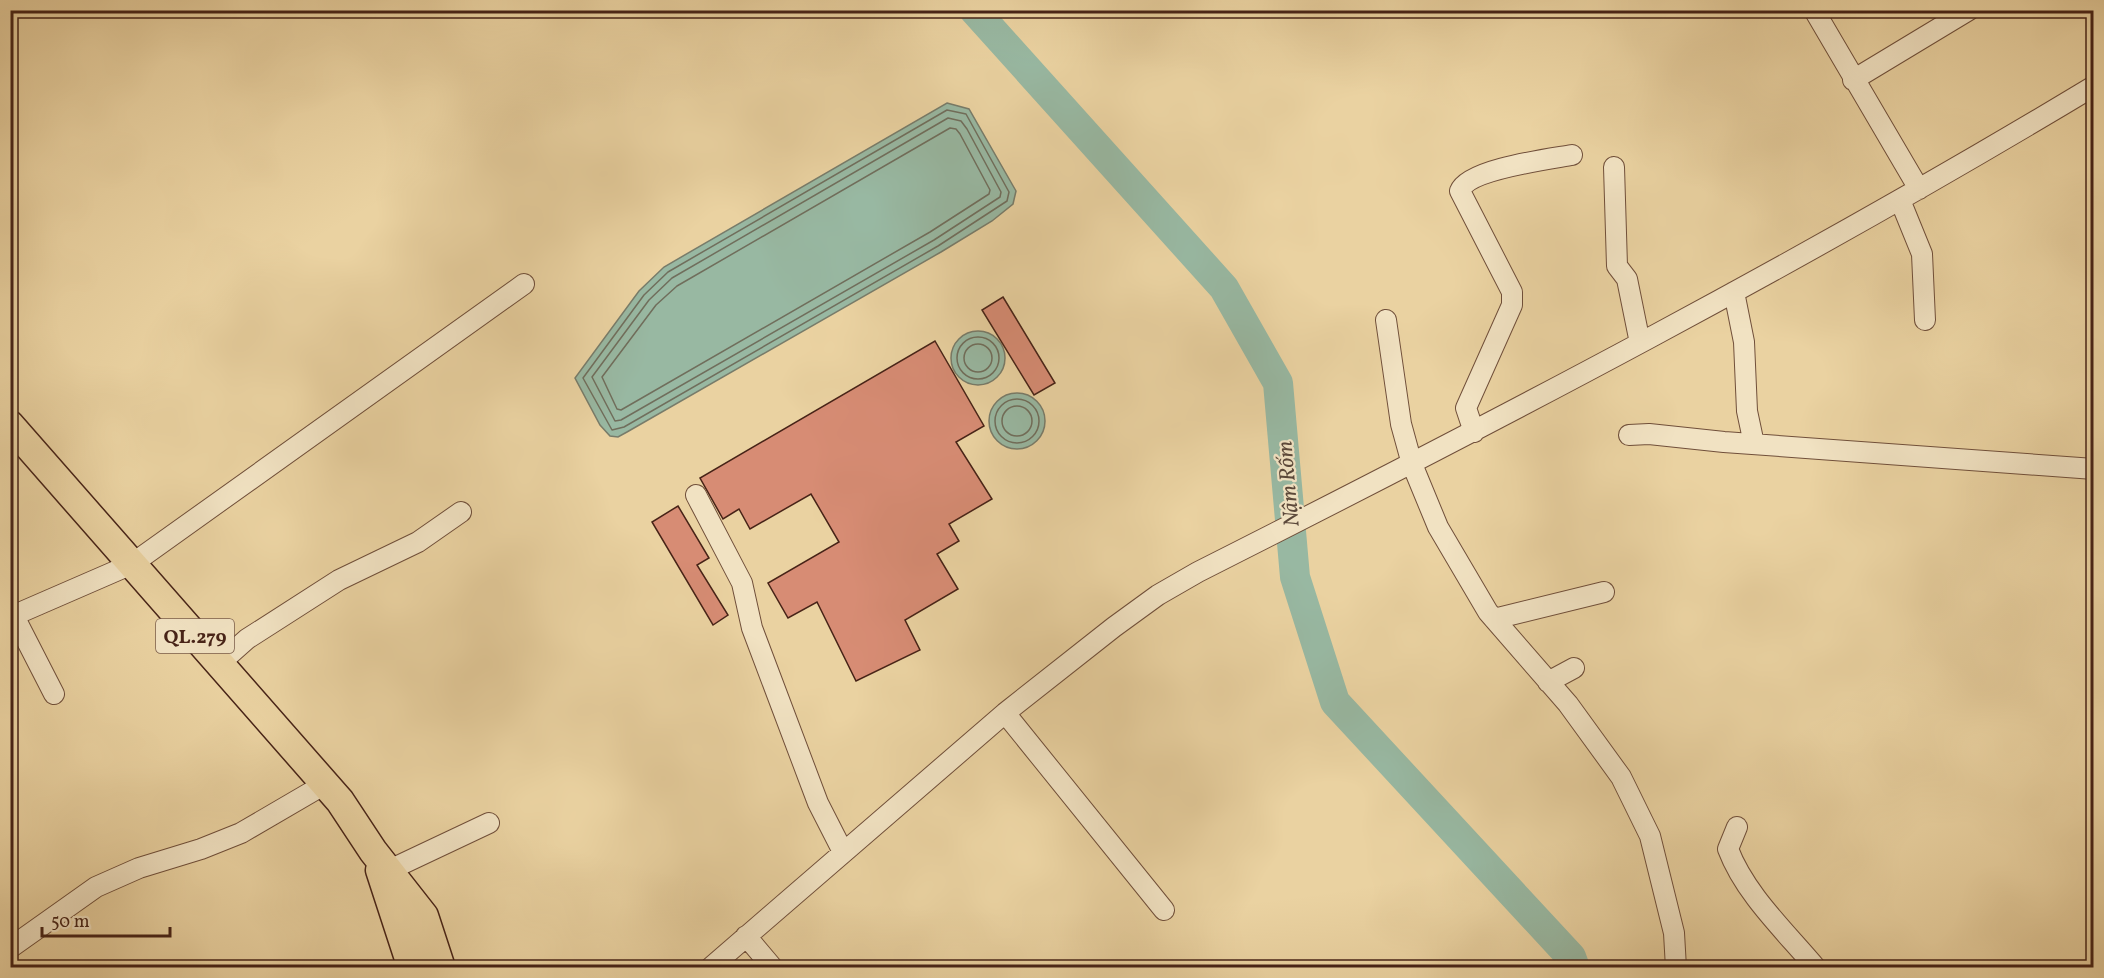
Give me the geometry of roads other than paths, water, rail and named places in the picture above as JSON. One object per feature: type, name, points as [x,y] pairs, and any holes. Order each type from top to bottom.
[{"type":"highway","name":"QL.279","points":[[10,425],[325,784],[381,865],[424,916],[441,968]]},
{"type":"highway","name":"QL.279","points":[[381,865],[412,968]]},
{"type":"street","points":[[1814,10],[1919,189]]},
{"type":"street","points":[[1853,80],[1970,10]]},
{"type":"street","points":[[710,968],[1005,713],[1114,627],[1158,596],[1198,572],[1474,432],[1734,292],[1900,200],[2094,86]]},
{"type":"street","points":[[1474,432],[1466,408],[1512,305],[1512,292],[1460,191],[1467,182],[1501,169],[1572,155]]},
{"type":"street","points":[[1614,167],[1617,266],[1627,279],[1640,343]]},
{"type":"street","points":[[1900,200],[1922,254],[1925,320]]},
{"type":"street","points":[[54,694],[12,616],[132,564],[524,284]]},
{"type":"street","points":[[1734,292],[1744,342],[1749,429],[1754,444]]},
{"type":"street","points":[[1386,320],[1405,468],[1494,619],[1568,704],[1621,777],[1650,836],[1674,933],[1676,968]]},
{"type":"street","points":[[1629,435],[1649,434],[2094,469]]},
{"type":"street","points":[[696,495],[742,583],[756,639],[818,803],[843,852]]},
{"type":"street","points":[[220,663],[247,639],[339,580],[418,542],[461,512]]},
{"type":"street","points":[[1494,619],[1604,592]]},
{"type":"street","points":[[1548,682],[1574,668]]},
{"type":"street","points":[[1005,713],[1164,910]]},
{"type":"street","points":[[10,948],[96,887],[129,872],[201,849],[241,833],[325,784]]},
{"type":"street","points":[[381,865],[489,823]]},
{"type":"street","points":[[1737,827],[1728,849],[1734,865],[1758,899],[1816,968]]},
{"type":"street","points":[[746,936],[773,968]]},
{"type":"water","points":[[947,103],[969,109],[1016,191],[1013,204],[992,221],[941,252],[627,432],[618,437],[610,436],[600,425],[575,378],[639,291],[664,267]]},
{"type":"water","points":[[973,331],[983,331],[993,335],[1001,343],[1005,358],[1001,373],[993,381],[983,385],[973,385],[963,381],[955,373],[951,363],[951,353],[955,343],[963,335]]},
{"type":"water","points":[[1011,393],[1023,393],[1033,397],[1041,405],[1045,421],[1041,437],[1033,445],[1023,449],[1011,449],[1001,445],[993,437],[989,427],[989,415],[993,405],[1001,397]]},
{"type":"waterway","name":"Nậm Rốm","points":[[974,10],[1224,288],[1278,383],[1295,577],[1335,702],[1571,957],[1575,968]]}]
